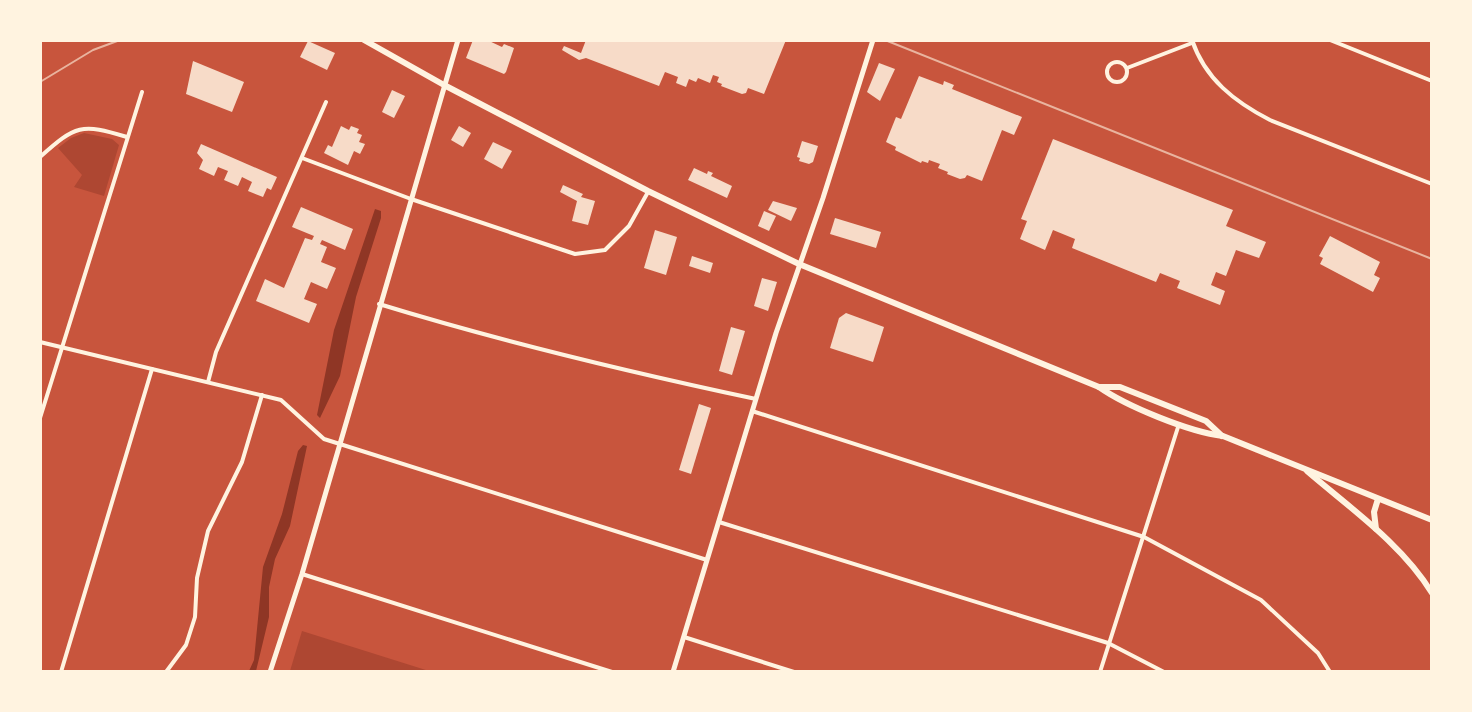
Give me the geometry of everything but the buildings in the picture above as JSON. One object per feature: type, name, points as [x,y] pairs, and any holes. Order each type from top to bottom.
[{"type":"main road","points":[[364,40],[444,86],[648,191],[799,264],[1099,387],[1115,398],[1206,434],[1222,436],[1431,520]]},
{"type":"main road","points":[[1099,387],[1120,387],[1206,421],[1222,436]]},
{"type":"main road","points":[[1307,470],[1376,530],[1403,557],[1431,593]]},
{"type":"main road","points":[[1376,530],[1374,512],[1378,499]]},
{"type":"street","points":[[270,672],[302,574],[379,304],[458,40]]},
{"type":"street","points":[[673,672],[752,411],[873,40]]},
{"type":"street","points":[[1330,40],[1431,81]]},
{"type":"street","points":[[1127,68],[1192,42],[1218,86],[1245,107],[1270,120],[1431,184]]},
{"type":"street","points":[[1113,62],[1121,62],[1127,68],[1126,76],[1120,82],[1112,81],[1107,75],[1108,67],[1113,62]]},
{"type":"street","points":[[40,418],[142,92]]},
{"type":"street","points":[[208,382],[216,352],[326,102]]},
{"type":"street","points":[[40,158],[61,139],[81,128],[98,128],[127,137]]},
{"type":"street","points":[[302,158],[411,199],[575,254],[605,250],[628,226],[648,191]]},
{"type":"street","points":[[379,304],[477,333],[618,370],[756,399]]},
{"type":"street","points":[[40,342],[280,400],[317,434],[339,445],[708,560]]},
{"type":"street","points":[[61,672],[152,369]]},
{"type":"street","points":[[166,672],[186,645],[195,617],[197,578],[208,531],[242,462],[262,396]]},
{"type":"street","points":[[752,411],[1144,537],[1261,600],[1318,653],[1329,672]]},
{"type":"street","points":[[1100,672],[1124,588],[1144,537],[1179,423]]},
{"type":"street","points":[[719,522],[1108,643],[1164,672]]},
{"type":"street","points":[[302,574],[612,672]]},
{"type":"street","points":[[684,637],[794,672]]},
{"type":"shaded area","points":[[84,133],[112,139],[119,145],[104,196],[74,187],[82,175],[58,148],[71,138]]},
{"type":"shaded area","points":[[375,209],[381,211],[381,218],[356,297],[340,376],[320,418],[317,415],[334,330]]},
{"type":"shaded area","points":[[303,445],[307,446],[290,526],[275,559],[269,587],[269,617],[256,671],[249,671],[254,660],[263,567],[282,514],[298,451]]},
{"type":"shaded area","points":[[302,631],[429,671],[290,671]]},
{"type":"railway","points":[[40,82],[93,50],[120,40]]},
{"type":"railway","points":[[885,40],[1432,259]]}]
